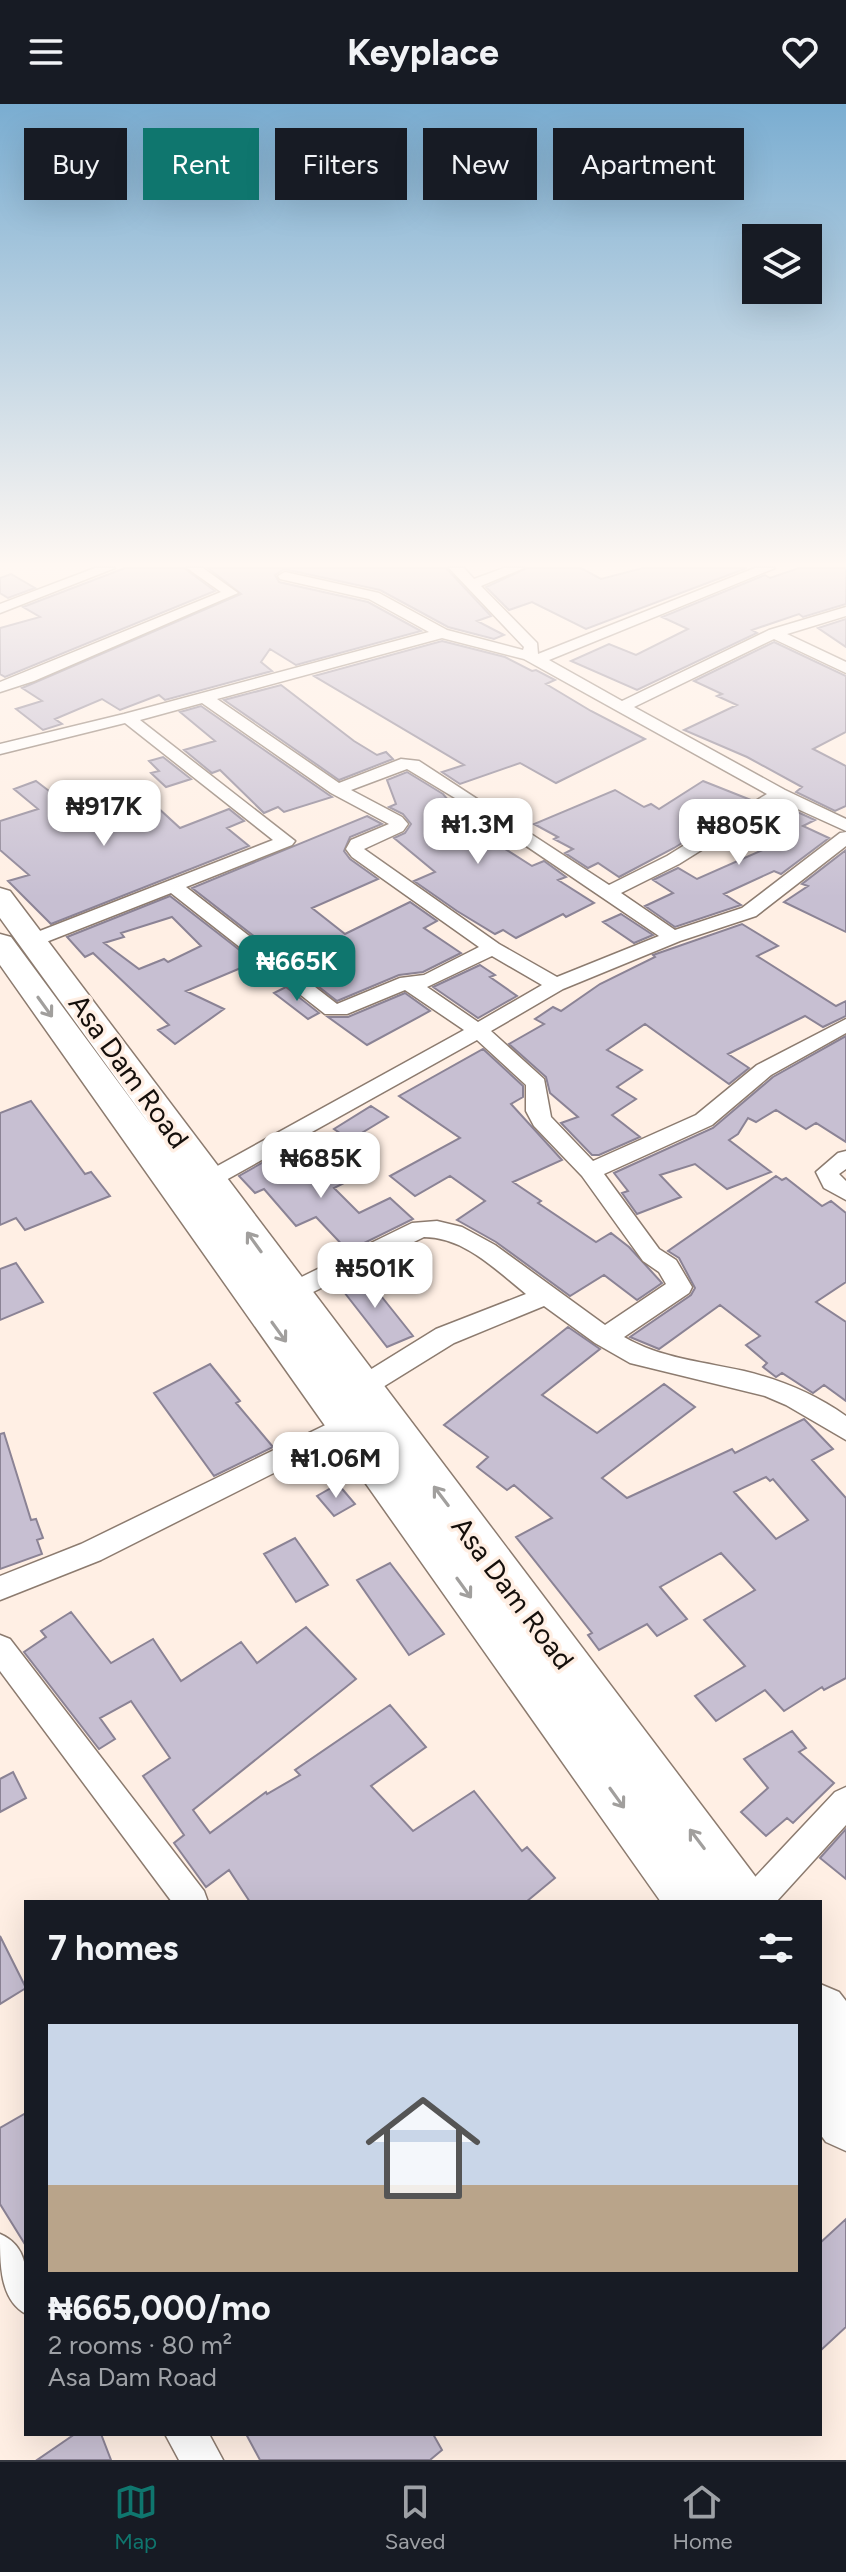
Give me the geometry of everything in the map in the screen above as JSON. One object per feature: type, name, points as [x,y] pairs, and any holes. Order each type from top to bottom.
[{"type":"main road","name":"Asa Dam Road","points":[[0,897],[17,942],[353,1407],[691,1900]]},
{"type":"main road","name":"Asa Dam Road","points":[[17,942],[209,1180],[290,1293],[353,1407],[741,1900]]},
{"type":"main road","points":[[822,2014],[846,2048]]},
{"type":"main road","points":[[822,2087],[846,2122]]},
{"type":"street","points":[[0,687],[29,678]]},
{"type":"street","points":[[0,749],[275,678]]},
{"type":"street","points":[[567,678],[779,794],[846,826]]},
{"type":"street","points":[[619,708],[681,678]]},
{"type":"street","points":[[204,697],[337,789],[399,824],[357,844],[355,849],[492,948],[556,985]]},
{"type":"street","points":[[17,942],[286,841],[128,718]]},
{"type":"street","points":[[337,789],[407,763],[413,765],[673,937]]},
{"type":"street","points":[[607,893],[673,860],[779,794]]},
{"type":"street","points":[[209,1180],[402,1075],[556,985],[673,937],[749,912],[846,837]]},
{"type":"street","points":[[173,885],[332,1010],[340,1010],[407,982],[428,981],[492,948]]},
{"type":"street","points":[[407,982],[475,1030],[537,1084],[537,1111],[542,1121],[590,1171],[651,1255],[668,1266],[680,1287],[607,1336]]},
{"type":"street","points":[[590,1171],[704,1120],[764,1070],[846,1025]]},
{"type":"street","points":[[846,1158],[827,1172],[832,1183],[846,1192]]},
{"type":"street","points":[[290,1293],[420,1229],[435,1227],[460,1233],[546,1296],[635,1354],[780,1390],[819,1408],[846,1430]]},
{"type":"street","points":[[0,1588],[91,1552],[353,1407],[457,1331],[546,1296]]},
{"type":"street","points":[[0,1648],[190,1900]]},
{"type":"street","points":[[756,1900],[846,1802]]},
{"type":"street","points":[[0,2253],[24,2292]]},
{"type":"street","points":[[186,2436],[203,2460]]},
{"type":"building","points":[[45,678],[246,678],[165,700],[159,695],[120,710],[102,699],[55,719],[62,724],[43,730],[16,709],[42,701],[22,688]]},
{"type":"building","points":[[317,678],[551,678],[555,680],[546,684],[645,739],[556,783],[520,763],[460,784],[442,772],[464,765]]},
{"type":"building","points":[[610,678],[662,678],[637,690]]},
{"type":"building","points":[[700,678],[846,678],[846,732],[813,749],[846,766],[846,806],[835,811],[796,792],[802,787],[747,757],[684,730],[737,705],[694,681]]},
{"type":"building","points":[[281,685],[354,741],[377,755],[386,752],[393,759],[339,780],[224,700]]},
{"type":"building","points":[[201,706],[332,797],[284,812],[278,807],[264,813],[220,770],[212,773],[184,750],[215,741],[180,712]]},
{"type":"building","points":[[163,757],[191,779],[166,787],[151,773],[159,771],[149,761]]},
{"type":"building","points":[[407,772],[443,794],[472,828],[532,866],[544,861],[566,877],[558,880],[594,903],[566,917],[563,914],[516,938],[503,930],[495,934],[414,881],[435,872],[394,838],[405,833],[411,824],[403,814],[389,807],[396,804],[387,780]]},
{"type":"building","points":[[36,781],[70,807],[134,786],[180,828],[229,809],[244,821],[227,828],[249,846],[51,924],[8,881],[29,875],[0,850],[0,821],[38,809],[14,789]]},
{"type":"building","points":[[703,781],[751,800],[674,848],[619,877],[598,863],[588,868],[565,853],[573,849],[534,824],[615,790],[644,807],[651,804],[659,809]]},
{"type":"building","points":[[780,804],[815,820],[803,826],[829,838],[781,874],[774,871],[724,894],[741,905],[675,927],[645,906],[673,893],[653,880],[678,868],[697,879],[767,848],[732,835]]},
{"type":"building","points":[[367,816],[382,824],[350,837],[344,851],[378,879],[312,908],[345,934],[410,902],[437,921],[424,928],[461,953],[423,972],[399,975],[337,1001],[192,888]]},
{"type":"building","points":[[846,850],[846,932],[784,902],[808,886],[802,884]]},
{"type":"building","points":[[170,896],[255,962],[186,991],[224,1009],[175,1044],[158,1030],[169,1025],[93,953],[85,957],[67,937]],"holes":[[[172,917],[201,946],[168,962],[164,959],[139,969],[104,943],[124,937],[121,933]]]},
{"type":"building","points":[[621,914],[653,935],[634,943],[603,922]]},
{"type":"building","points":[[742,924],[778,946],[757,956],[836,1006],[846,1001],[846,1016],[823,1027],[805,1016],[728,1054],[749,1068],[729,1084],[645,1024],[607,1050],[642,1070],[617,1087],[636,1099],[612,1115],[640,1137],[599,1155],[592,1155],[561,1123],[578,1117],[550,1093],[546,1077],[509,1044],[544,1024],[535,1019],[553,1007],[561,1011],[600,984],[655,957],[653,955]]},
{"type":"building","points":[[480,965],[495,975],[490,977],[517,996],[478,1018],[433,987]]},
{"type":"building","points":[[286,987],[319,1013],[308,1019],[274,993]]},
{"type":"building","points":[[405,993],[430,1011],[367,1045],[328,1017],[348,1017]]},
{"type":"building","points":[[846,1036],[846,1142],[816,1123],[806,1129],[776,1110],[756,1122],[748,1118],[738,1134],[729,1140],[771,1172],[727,1189],[695,1164],[660,1175],[681,1197],[637,1214],[622,1193],[628,1191],[614,1173],[713,1128],[773,1077]]},
{"type":"building","points":[[483,1049],[523,1086],[523,1097],[511,1104],[562,1160],[513,1182],[596,1242],[611,1233],[629,1247],[662,1283],[637,1300],[604,1275],[570,1296],[496,1242],[457,1220],[485,1201],[450,1176],[415,1196],[390,1176],[460,1138],[399,1096]]},
{"type":"building","points":[[31,1101],[85,1174],[91,1172],[110,1196],[25,1230],[16,1218],[0,1225],[0,1113]]},
{"type":"building","points":[[371,1106],[388,1117],[350,1140],[334,1129]]},
{"type":"building","points":[[290,1147],[314,1171],[326,1164],[346,1182],[334,1188],[359,1213],[390,1198],[413,1219],[348,1251],[316,1217],[296,1226],[264,1189],[255,1193],[239,1176]]},
{"type":"building","points":[[776,1176],[782,1180],[786,1178],[822,1206],[831,1201],[846,1213],[846,1282],[816,1302],[846,1322],[846,1401],[824,1385],[813,1393],[782,1373],[776,1377],[763,1367],[767,1363],[746,1345],[760,1336],[720,1305],[659,1349],[630,1337],[691,1295],[695,1288],[679,1258],[668,1251]]},
{"type":"building","points":[[16,1263],[43,1302],[0,1320],[0,1269]]},
{"type":"building","points":[[362,1272],[413,1336],[387,1347],[337,1283]]},
{"type":"building","points":[[568,1327],[600,1349],[542,1395],[597,1433],[664,1384],[695,1407],[602,1478],[627,1498],[732,1449],[735,1453],[804,1419],[833,1449],[812,1460],[846,1498],[846,1678],[824,1690],[822,1687],[784,1711],[765,1690],[716,1721],[695,1696],[745,1666],[704,1620],[755,1590],[721,1553],[660,1587],[687,1619],[657,1636],[647,1624],[599,1650],[588,1635],[592,1633],[516,1537],[552,1518],[514,1485],[507,1490],[477,1467],[488,1457],[444,1425]],"holes":[[[766,1477],[770,1481],[773,1479],[808,1520],[776,1539],[734,1492]]]},
{"type":"building","points":[[210,1364],[240,1401],[236,1403],[273,1447],[214,1476],[154,1393]]},
{"type":"building","points":[[4,1433],[31,1520],[36,1519],[43,1538],[37,1540],[42,1554],[0,1569],[0,1434]]},
{"type":"building","points":[[338,1484],[355,1504],[334,1516],[317,1496]]},
{"type":"building","points":[[295,1538],[328,1585],[296,1602],[264,1554]]},
{"type":"building","points":[[390,1563],[444,1634],[409,1655],[357,1580]]},
{"type":"building","points":[[71,1612],[111,1663],[153,1639],[181,1681],[241,1642],[257,1663],[306,1627],[356,1679],[193,1810],[210,1833],[266,1792],[300,1775],[295,1770],[390,1705],[426,1747],[371,1786],[413,1831],[474,1791],[522,1851],[527,1847],[555,1878],[528,1900],[249,1900],[229,1870],[206,1887],[174,1843],[184,1835],[143,1776],[170,1758],[131,1701],[100,1718],[115,1739],[99,1749],[24,1652],[46,1637],[41,1631]]},
{"type":"building","points":[[792,1731],[806,1748],[799,1752],[834,1783],[793,1823],[787,1818],[766,1836],[741,1812],[768,1788],[744,1759]]},
{"type":"building","points":[[13,1772],[26,1798],[0,1812],[0,1779]]},
{"type":"building","points":[[846,1829],[846,1879],[820,1858]]},
{"type":"building","points":[[0,1936],[24,1989],[0,2004]]},
{"type":"building","points":[[24,2114],[24,2243],[0,2204],[0,2128]]},
{"type":"building","points":[[846,2219],[846,2327],[822,2349],[822,2241]]},
{"type":"building","points":[[72,2436],[102,2436],[111,2460],[37,2460]]},
{"type":"building","points":[[247,2436],[434,2436],[442,2450],[430,2460],[260,2460]]}]
